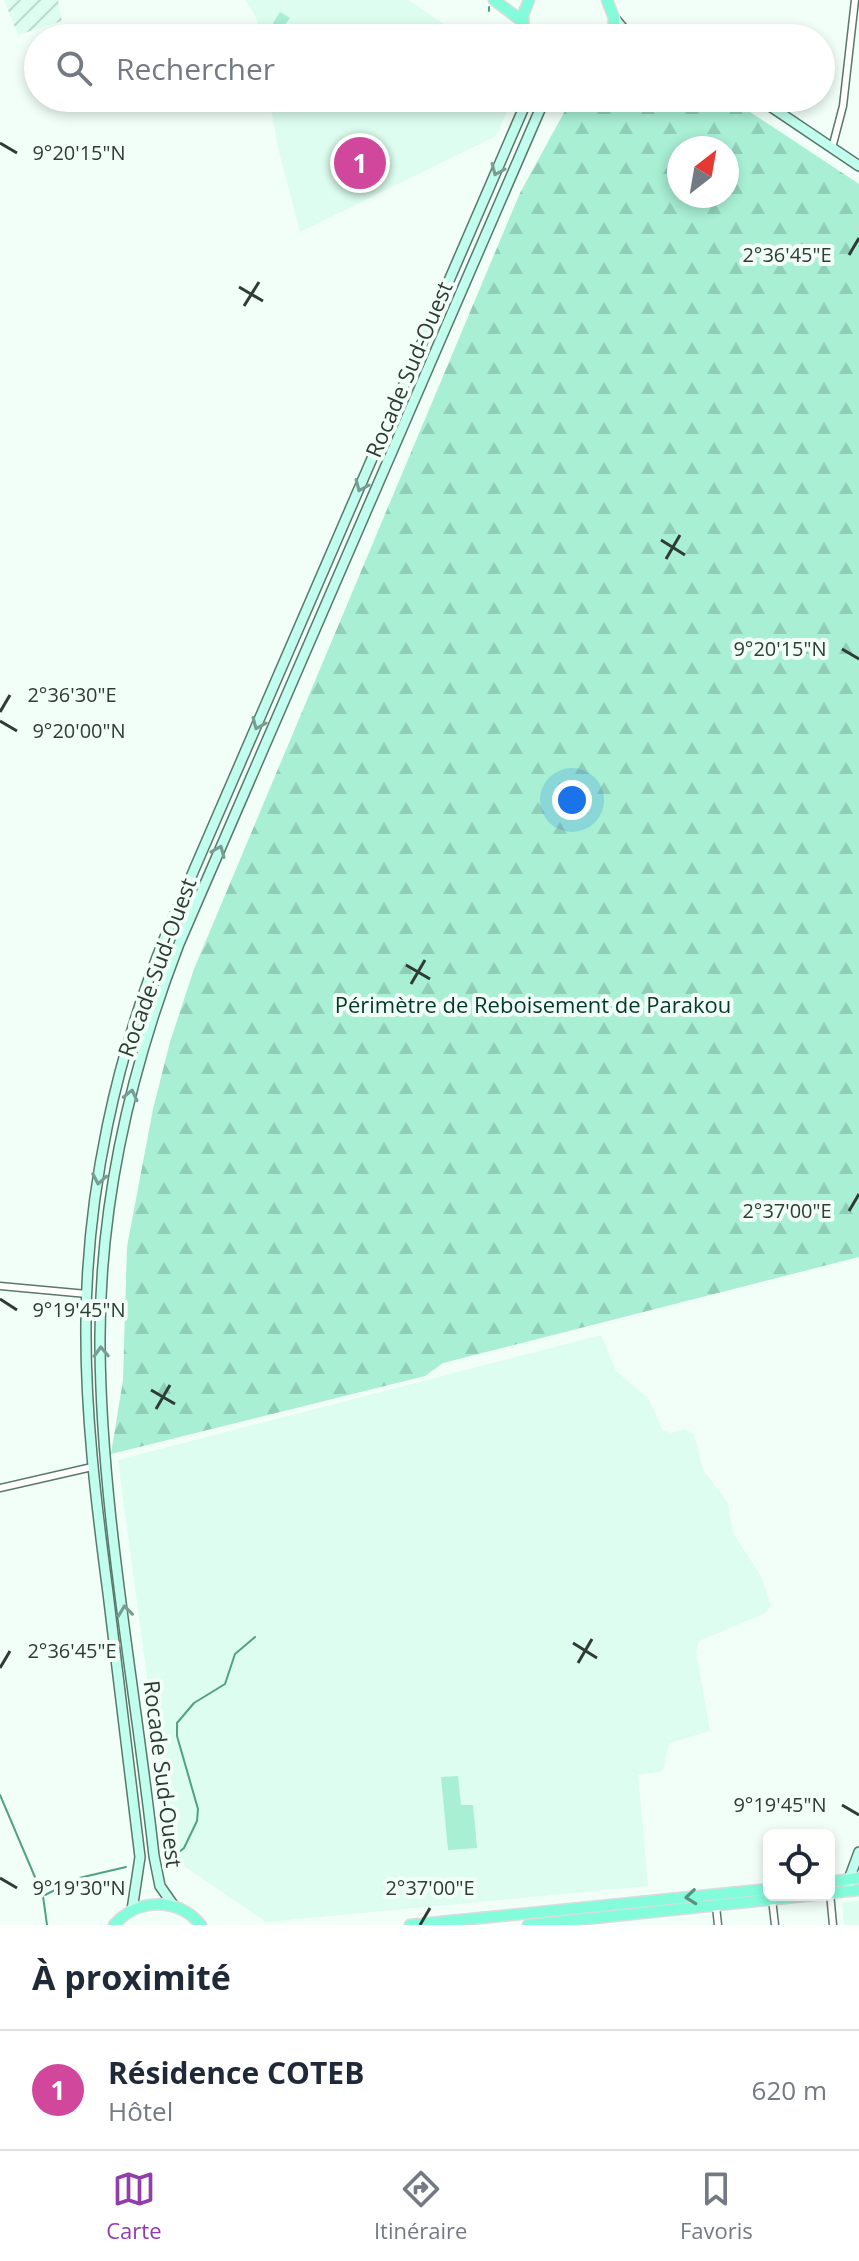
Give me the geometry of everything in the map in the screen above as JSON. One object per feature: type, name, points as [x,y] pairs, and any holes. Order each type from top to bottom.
[{"type":"main road","points":[[494,0],[522,21]]},
{"type":"main road","points":[[522,24],[529,0]]},
{"type":"main road","points":[[609,1],[614,24]]},
{"type":"main road","points":[[614,18],[619,24]]},
{"type":"main road","name":"Rocade Sud-Ouest","points":[[132,1910],[137,1895],[140,1857],[92,1467],[87,1294],[94,1205],[111,1109],[153,968],[522,112]]},
{"type":"main road","name":"Rocade Sud-Ouest","points":[[174,1906],[163,1892],[154,1856],[113,1517],[102,1391],[100,1344],[106,1242],[123,1128],[143,1047],[179,944],[539,112]]},
{"type":"main road","points":[[779,112],[859,166]]},
{"type":"main road","points":[[835,1891],[854,1885],[859,1852]]},
{"type":"main road","points":[[410,1925],[763,1895]]},
{"type":"main road","points":[[528,1925],[716,1906],[763,1896]]},
{"type":"main road","points":[[114,1925],[132,1910],[157,1904],[174,1906],[201,1925]]},
{"type":"street","points":[[832,148],[843,106],[855,0]]},
{"type":"street","points":[[851,48],[859,47]]},
{"type":"street","points":[[0,1286],[87,1294]]},
{"type":"street","points":[[0,1488],[92,1467]]},
{"type":"street","points":[[854,1885],[859,1868]]},
{"type":"street","points":[[772,1901],[775,1925]]},
{"type":"street","points":[[831,1901],[833,1925]]},
{"type":"street","points":[[716,1906],[718,1925]]},
{"type":"shaded area","points":[[4,0],[58,0],[62,21],[24,24],[24,33],[18,35]]},
{"type":"shaded area","points":[[245,0],[409,0],[444,24],[257,24]]},
{"type":"shaded area","points":[[272,112],[507,112],[496,136],[300,232]]},
{"type":"shaded area","points":[[601,1335],[616,1371],[648,1398],[662,1429],[671,1433],[685,1429],[694,1434],[703,1470],[728,1503],[733,1533],[761,1576],[771,1606],[765,1613],[699,1641],[696,1651],[710,1731],[669,1743],[663,1771],[638,1775],[648,1886],[266,1922],[171,1857],[118,1460]]},
{"type":"shaded area","points":[[859,1901],[859,1925],[844,1925],[842,1903]]},
{"type":"green space","points":[[280,12],[290,18],[286,24],[273,24]]},
{"type":"green space","name":"Périmètre de Reboisement de Parakou","points":[[564,112],[750,112],[859,184],[859,1257],[443,1363],[425,1376],[111,1454],[123,1380],[127,1247],[153,1109],[170,1042],[194,969],[520,193]]},
{"type":"green space","points":[[458,1776],[461,1805],[473,1805],[477,1848],[448,1850],[441,1777]]},
{"type":"waterway","points":[[167,1862],[184,1848],[197,1821],[198,1809],[177,1736],[177,1723],[194,1703],[225,1684],[235,1654],[255,1637]]},
{"type":"waterway","points":[[0,1795],[43,1896],[47,1925]]},
{"type":"waterway","points":[[45,1895],[79,1878],[126,1867]]},
{"type":"place","name":"Résidence COTEB","points":[[360,163]]}]
